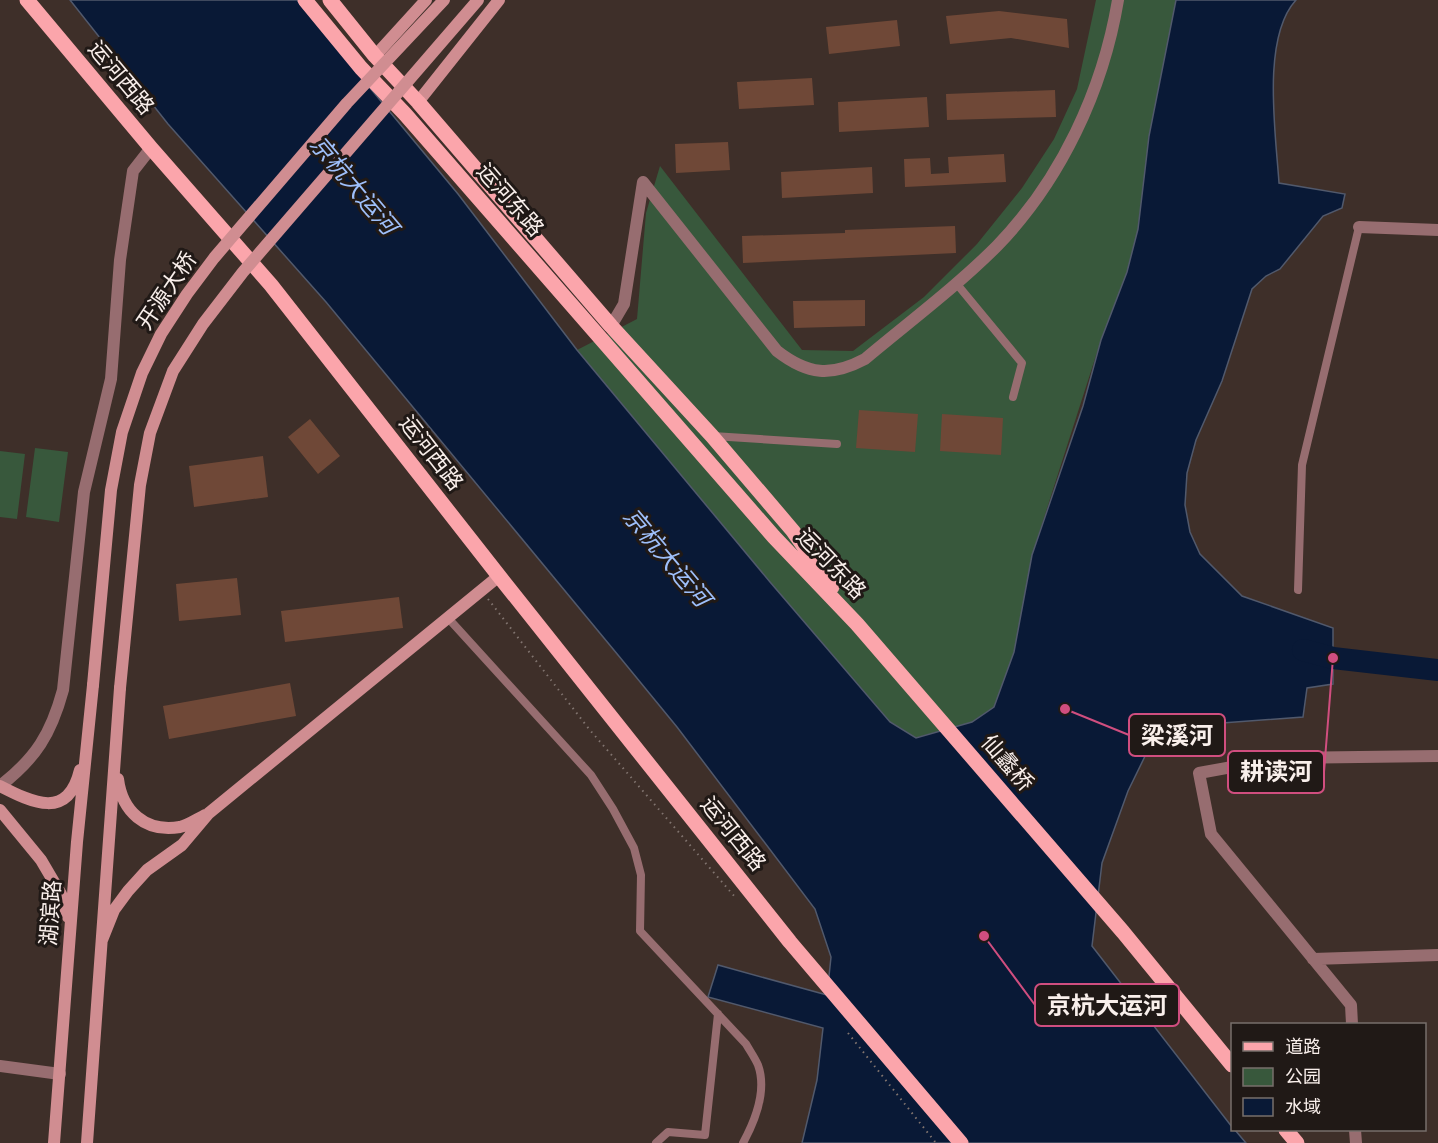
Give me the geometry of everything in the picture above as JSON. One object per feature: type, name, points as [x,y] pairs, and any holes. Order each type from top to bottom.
[{"type":"main road","name":"运河西路","points":[[27,0],[151,148],[272,285],[499,576],[790,942],[961,1143]]},
{"type":"main road","name":"运河东路","points":[[305,0],[361,68],[412,122],[774,537],[857,624]]},
{"type":"main road","name":"运河东路","points":[[330,0],[375,56],[418,102],[611,327],[712,436],[793,531],[857,624]]},
{"type":"main road","points":[[375,56],[426,0]]},
{"type":"main road","name":"开源大桥","points":[[93,685],[111,490],[120,444],[142,374],[161,334],[214,258],[347,103],[444,0]]},
{"type":"main road","points":[[87,1143],[120,688],[140,485],[150,433],[173,371],[203,324],[243,272],[478,0]]},
{"type":"main road","points":[[418,102],[499,0]]},
{"type":"main road","points":[[102,940],[114,910],[128,891],[147,870],[182,845],[209,813],[499,576]]},
{"type":"main road","name":"仙蠡桥","points":[[857,624],[1123,932],[1231,1063]]},
{"type":"main road","name":"湖滨路","points":[[54,1143],[93,685]]},
{"type":"main road","points":[[0,786],[33,802],[55,804],[69,796],[78,779],[88,734]]},
{"type":"main road","points":[[115,752],[120,795],[134,816],[156,827],[180,827],[209,813]]},
{"type":"main road","points":[[0,810],[41,860],[62,894],[71,926]]},
{"type":"main road","points":[[1287,1131],[1297,1143]]},
{"type":"street","points":[[611,327],[624,304],[643,182],[777,351],[792,363],[811,370],[829,372],[846,369],[865,359],[998,245],[1027,212],[1054,173],[1092,95],[1106,55],[1118,0]]},
{"type":"street","points":[[0,786],[28,762],[43,741],[55,719],[63,690],[84,492],[111,379],[120,260],[133,171],[151,148]]},
{"type":"street","points":[[1359,227],[1438,230]]},
{"type":"street","points":[[1352,1023],[1352,1005],[1211,834],[1199,773],[1281,758],[1438,756]]},
{"type":"street","points":[[1313,959],[1438,955]]},
{"type":"street","points":[[0,1065],[60,1074]]},
{"type":"lane","points":[[1298,590],[1302,465],[1359,227]]},
{"type":"lane","points":[[956,283],[1022,363],[1013,397]]},
{"type":"lane","points":[[712,436],[837,444]]},
{"type":"lane","points":[[448,618],[591,775],[614,809],[634,848],[641,875],[640,931],[746,1044],[758,1066],[761,1088],[754,1121],[743,1143]]},
{"type":"lane","points":[[656,1143],[668,1132],[705,1135],[718,1014]]},
{"type":"path","points":[[481,590],[590,729],[735,897]]},
{"type":"path","points":[[848,1033],[936,1143]]},
{"type":"green space","points":[[1096,0],[1176,0],[1149,136],[1138,229],[1127,272],[1101,340],[1032,555],[1014,652],[994,707],[972,722],[915,738],[890,722],[577,350],[637,319],[646,213],[660,166],[802,350],[853,351],[924,297],[977,244],[1022,188],[1054,139],[1077,89]]},
{"type":"green space","points":[[35,448],[68,452],[59,522],[26,517]]},
{"type":"green space","points":[[0,451],[25,454],[17,519],[0,517]]},
{"type":"water","points":[[70,0],[297,0],[458,194],[577,350],[770,582],[890,722],[916,738],[972,722],[994,707],[1014,652],[1032,555],[1083,406],[1101,340],[1127,272],[1138,229],[1149,136],[1176,0],[1296,0],[1285,17],[1278,38],[1274,62],[1274,114],[1279,183],[1345,194],[1342,208],[1323,216],[1280,269],[1266,276],[1252,289],[1222,381],[1196,440],[1187,473],[1185,505],[1190,532],[1200,554],[1242,596],[1333,628],[1333,684],[1307,688],[1303,717],[1182,726],[1149,748],[1128,791],[1102,863],[1092,946],[1231,1126],[1231,1131],[1236,1131],[1246,1143],[802,1143],[817,1080],[823,1028],[708,997],[718,965],[827,995],[831,957],[815,909],[677,727],[618,655],[326,302],[168,124]]},
{"type":"building","points":[[999,11],[1067,19],[1069,48],[1011,38],[950,44],[946,16]]},
{"type":"building","points":[[897,20],[900,46],[829,54],[826,27]]},
{"type":"building","points":[[812,78],[814,105],[739,109],[737,82]]},
{"type":"building","points":[[1055,90],[1056,117],[947,120],[946,94]]},
{"type":"building","points":[[927,97],[929,127],[839,132],[838,102]]},
{"type":"building","points":[[728,142],[730,170],[676,173],[675,144]]},
{"type":"building","points":[[1004,154],[1006,182],[905,187],[904,159],[930,158],[931,174],[949,173],[948,157]]},
{"type":"building","points":[[872,167],[873,193],[782,198],[781,172]]},
{"type":"building","points":[[955,226],[956,253],[743,263],[742,236],[845,233],[845,230]]},
{"type":"building","points":[[865,300],[865,326],[794,328],[793,301]]},
{"type":"building","points":[[859,410],[918,414],[915,452],[856,448]]},
{"type":"building","points":[[942,414],[1003,418],[1001,455],[940,451]]},
{"type":"building","points":[[310,419],[340,456],[318,474],[288,437]]},
{"type":"building","points":[[263,456],[268,497],[194,507],[189,466]]},
{"type":"building","points":[[237,578],[241,615],[179,621],[176,584]]},
{"type":"building","points":[[399,597],[403,628],[285,642],[281,611]]},
{"type":"building","points":[[290,683],[296,716],[169,739],[163,706]]},
{"type":"waterway","points":[[1303,650],[1333,658],[1438,670]]},
{"type":"place","name":"耕读河","points":[[1333,658]]},
{"type":"place","name":"梁溪河","points":[[1065,709]]},
{"type":"place","name":"京杭大运河","points":[[984,936]]}]
